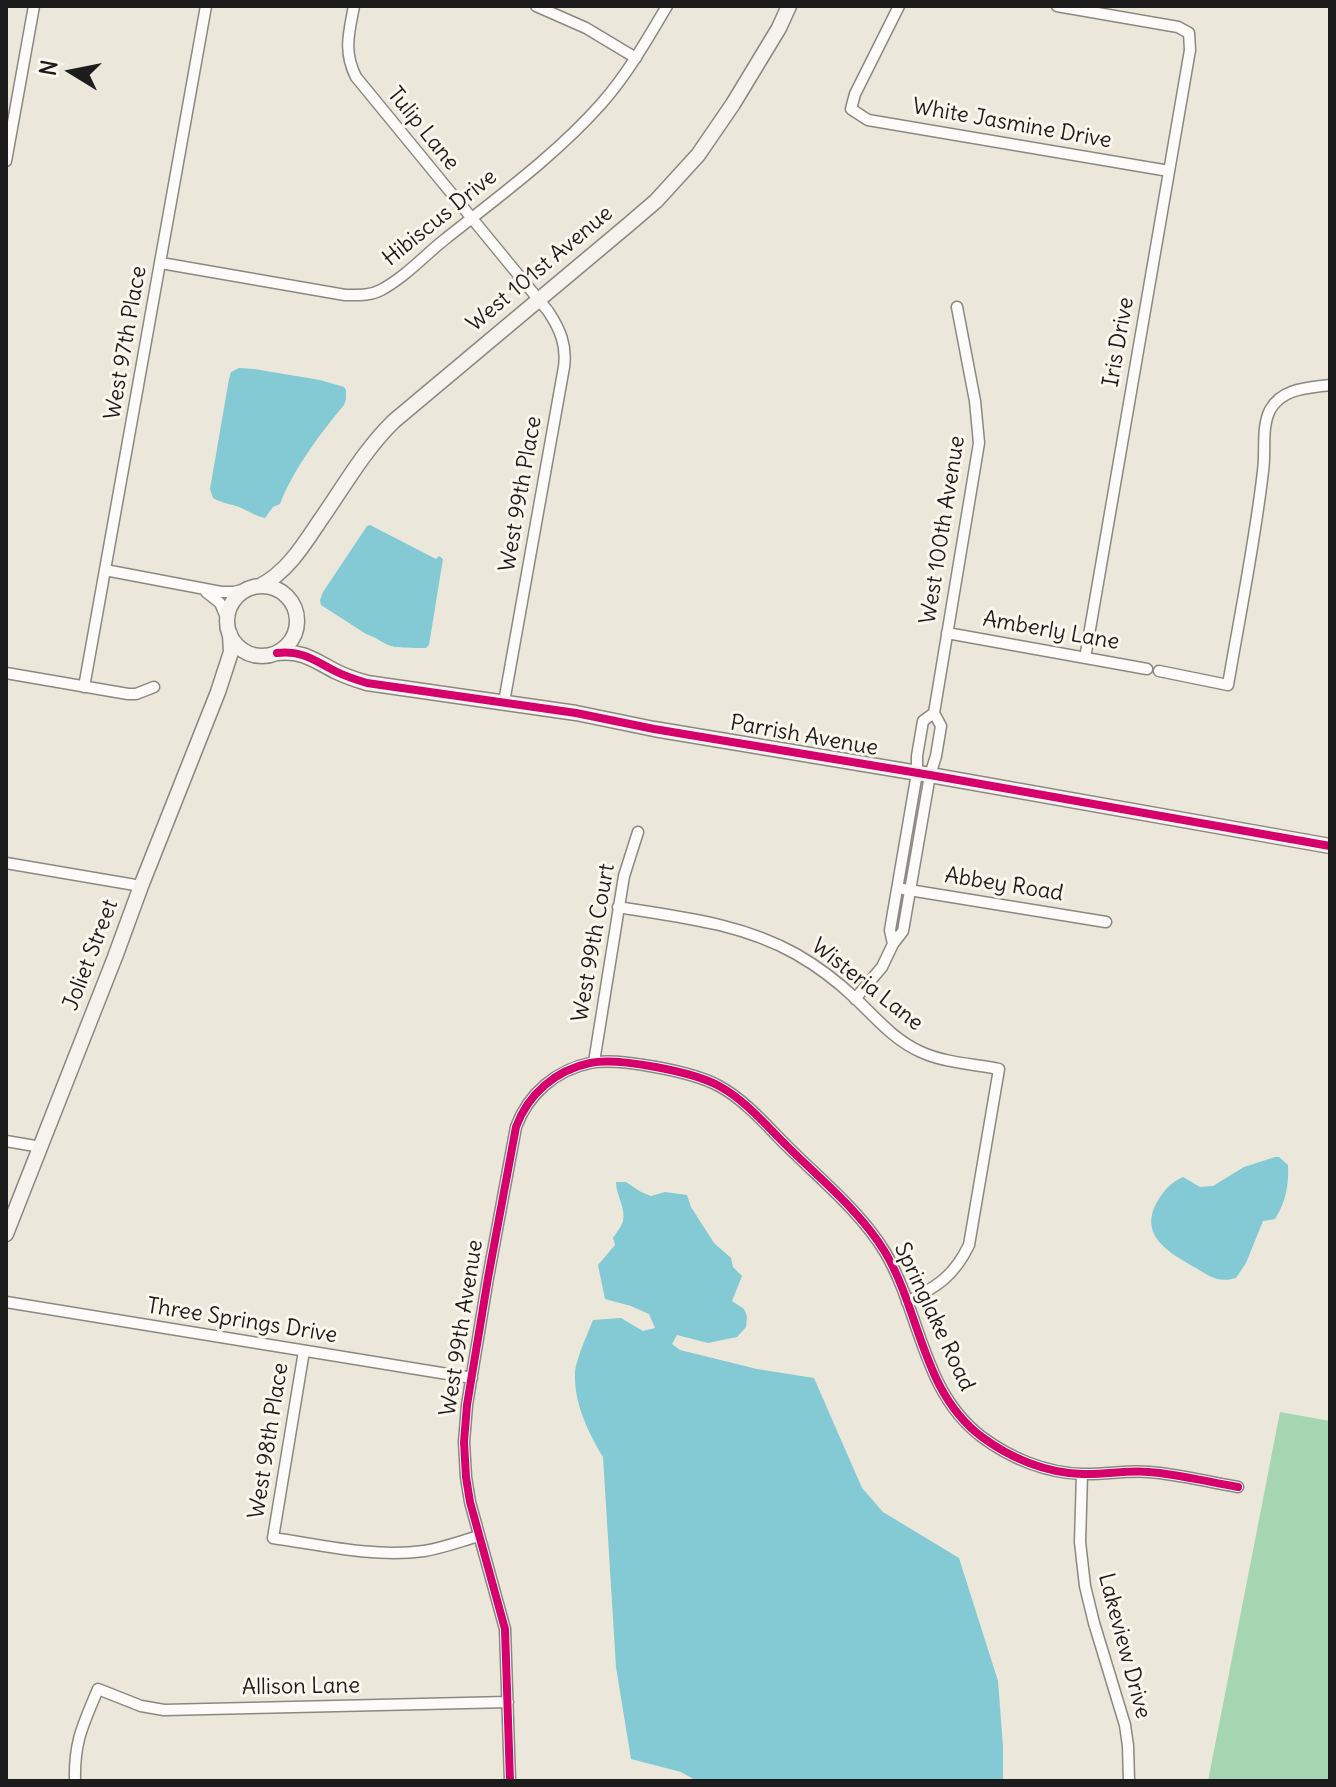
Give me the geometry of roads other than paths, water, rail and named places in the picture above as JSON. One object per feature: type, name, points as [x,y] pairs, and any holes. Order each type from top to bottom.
[{"type":"street","points":[[6,161],[34,6]]},
{"type":"street","name":"West 97th Place","points":[[84,687],[206,6]]},
{"type":"street","name":"Tulip Lane","points":[[354,6],[347,45],[355,76],[538,299]]},
{"type":"street","points":[[536,6],[592,32],[636,58]]},
{"type":"street","name":"Hibiscus Drive","points":[[161,263],[345,295],[379,291],[471,219],[576,130],[636,58],[667,6]]},
{"type":"street","name":"West 101st Avenue","points":[[254,588],[279,574],[300,551],[385,429],[656,201],[690,165],[733,104],[789,6]]},
{"type":"street","name":"White Jasmine Drive","points":[[899,6],[855,94],[851,109],[868,120],[1169,171]]},
{"type":"street","name":"Iris Drive","points":[[1057,6],[1178,27],[1189,33],[1190,50],[1085,658]]},
{"type":"street","name":"West 99th Place","points":[[504,702],[565,359],[565,346],[558,326],[538,299]]},
{"type":"street","name":"West 100th Avenue","points":[[893,944],[890,930],[897,888],[923,774],[936,756],[941,726],[934,713],[979,443],[975,401],[957,307]]},
{"type":"street","name":"Amberly Lane","points":[[947,633],[1228,685],[1264,468],[1265,422],[1270,409],[1280,397],[1293,390],[1330,385]]},
{"type":"street","name":"West 101st Avenue","points":[[293,605],[288,580],[300,551]]},
{"type":"street","points":[[105,570],[227,592],[277,589],[293,605]]},
{"type":"street","points":[[229,628],[232,605],[237,596],[254,588]]},
{"type":"street","points":[[201,589],[220,603],[240,647],[260,656]]},
{"type":"street","name":"Parrish Avenue","points":[[293,605],[303,642],[322,663]]},
{"type":"street","points":[[277,653],[293,637],[297,620]]},
{"type":"street","name":"Joliet Street","points":[[6,1234],[218,692],[231,652],[229,628]]},
{"type":"street","name":"Parrish Avenue","points":[[260,656],[295,652],[367,683],[504,702],[1330,846]]},
{"type":"street","name":"Joliet Street","points":[[218,692],[238,664],[260,656]]},
{"type":"street","points":[[6,673],[128,694],[154,687]]},
{"type":"street","name":"West 100th Avenue","points":[[855,999],[882,967],[903,931],[923,774],[917,756],[923,721],[934,713]]},
{"type":"street","name":"West 99th Court","points":[[594,1062],[626,865],[638,832]]},
{"type":"street","points":[[6,863],[141,886]]},
{"type":"street","name":"Abbey Road","points":[[897,888],[1106,922]]},
{"type":"street","name":"Wisteria Lane","points":[[618,907],[713,923],[757,935],[807,960],[855,999],[891,1034],[922,1053],[999,1069],[969,1245],[946,1279],[907,1302]]},
{"type":"street","name":"Springlake Road","points":[[594,1062],[625,1063],[698,1076],[730,1092],[870,1231],[885,1253],[907,1302],[936,1380],[968,1425],[991,1443],[1017,1458],[1055,1470],[1082,1474],[1149,1472],[1238,1487]]},
{"type":"street","name":"West 99th Avenue","points":[[510,1781],[505,1629],[470,1502],[464,1430],[510,1153],[520,1116],[532,1097],[551,1079],[571,1068],[594,1062]]},
{"type":"street","points":[[6,1141],[41,1147]]},
{"type":"street","name":"Three Springs Drive","points":[[6,1302],[472,1378]]},
{"type":"street","name":"West 98th Place","points":[[304,1351],[273,1538],[383,1552],[425,1551],[479,1536]]},
{"type":"street","name":"Lakeview Drive","points":[[1082,1474],[1080,1542],[1085,1586],[1125,1725],[1129,1781]]},
{"type":"street","name":"Allison Lane","points":[[75,1781],[78,1738],[98,1689],[141,1706],[164,1710],[508,1702]]},
{"type":"water","points":[[239,368],[320,380],[346,390],[344,405],[300,465],[280,504],[273,507],[265,518],[216,500],[210,489],[229,379],[231,372]]},
{"type":"water","points":[[370,525],[436,559],[439,556],[443,559],[426,648],[388,645],[321,605],[323,592]]},
{"type":"water","points":[[1275,1157],[1288,1165],[1284,1199],[1275,1219],[1263,1221],[1246,1263],[1236,1278],[1224,1280],[1211,1276],[1176,1256],[1154,1234],[1152,1214],[1162,1194],[1174,1182],[1183,1177],[1200,1187],[1213,1186],[1244,1167]]},
{"type":"water","points":[[616,1182],[626,1182],[651,1196],[665,1192],[687,1195],[714,1243],[731,1258],[733,1267],[742,1276],[732,1301],[744,1309],[747,1316],[746,1327],[737,1337],[708,1343],[677,1335],[672,1344],[680,1350],[757,1369],[814,1378],[862,1488],[883,1512],[959,1558],[998,1681],[1003,1781],[697,1781],[681,1772],[631,1759],[616,1667],[603,1457],[583,1417],[575,1385],[579,1355],[593,1320],[621,1318],[643,1331],[655,1328],[649,1314],[605,1299],[598,1265],[615,1245],[613,1238],[624,1216]]}]
